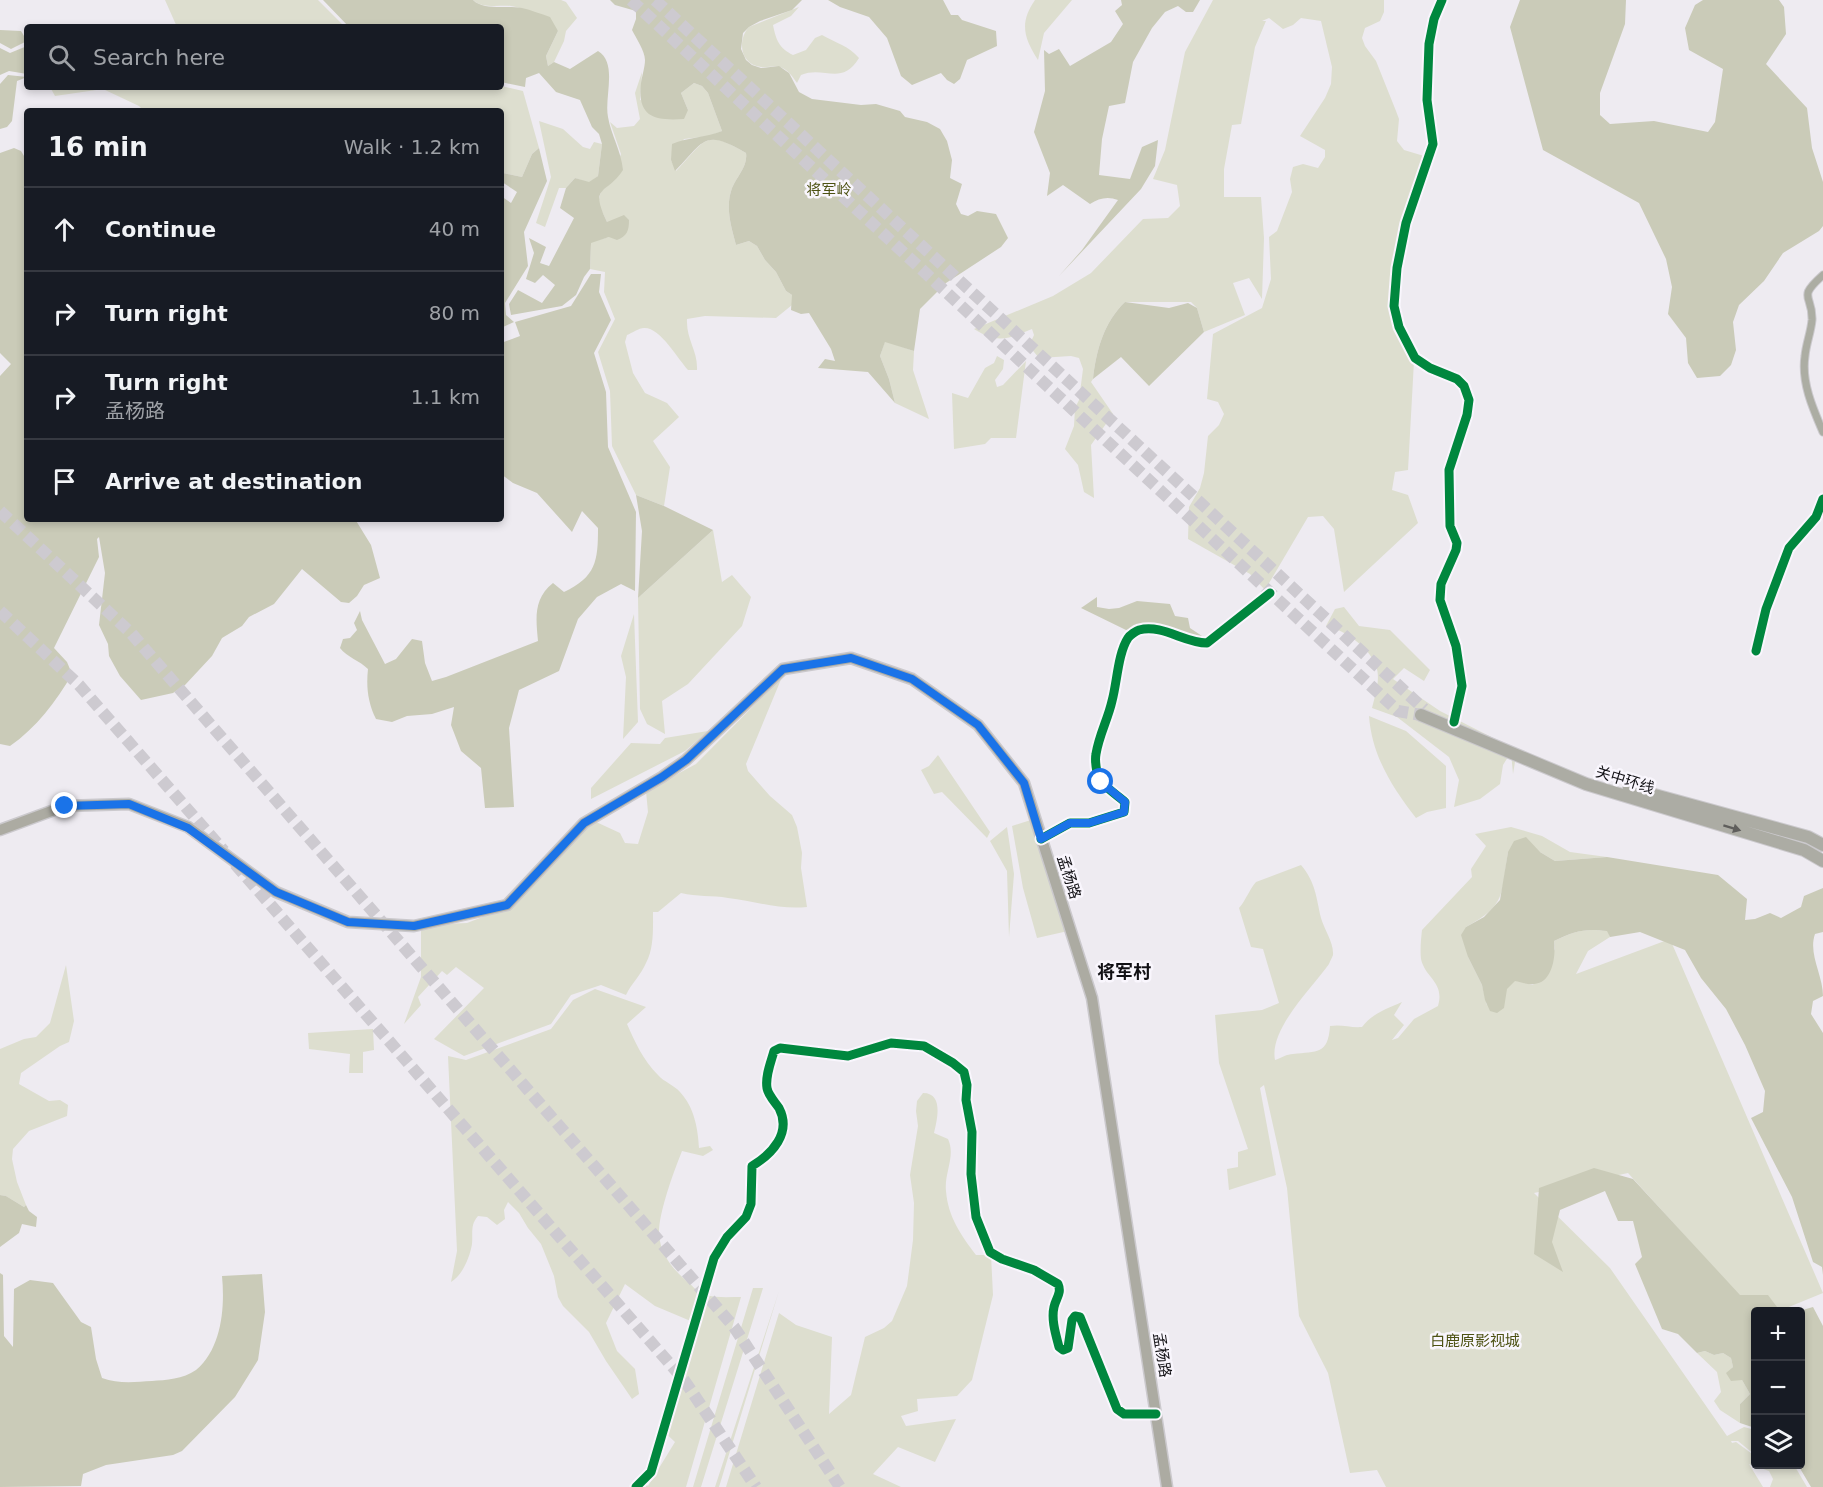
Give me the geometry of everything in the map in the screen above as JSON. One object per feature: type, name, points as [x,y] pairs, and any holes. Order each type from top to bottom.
[{"type":"highway","name":"关中环线","points":[[1823,845],[1808,837],[1588,777],[1454,722],[1423,712],[1586,784],[1804,850],[1823,861]]},
{"type":"main road","name":"孟杨路","points":[[0,830],[65,806],[129,804],[188,828],[276,892],[348,922],[414,926],[507,905],[584,823],[662,777],[686,760],[783,669],[851,658],[912,679],[978,725],[1024,783],[1092,998],[1167,1487]]},
{"type":"street","points":[[1442,0],[1434,20],[1429,44],[1427,100],[1433,144],[1406,223],[1397,268],[1394,306],[1400,327],[1415,357],[1430,368],[1457,379],[1464,386],[1469,400],[1467,415],[1449,470],[1450,526],[1457,543],[1442,584],[1440,600],[1456,646],[1462,686],[1454,722]]},
{"type":"street","points":[[1823,275],[1812,285],[1808,293],[1812,318],[1804,358],[1809,395],[1823,432]]},
{"type":"street","points":[[1756,651],[1766,609],[1789,548],[1816,517],[1823,499]]},
{"type":"street","points":[[1041,839],[1070,823],[1089,823],[1124,812],[1125,802],[1101,782],[1095,757],[1129,636],[1139,630],[1153,629],[1196,643],[1207,643],[1270,593]]},
{"type":"street","points":[[636,1487],[651,1472],[714,1258],[726,1237],[746,1217],[751,1204],[752,1166],[767,1157],[778,1144],[782,1128],[780,1111],[767,1089],[774,1051],[780,1048],[848,1056],[891,1043],[924,1046],[964,1072],[972,1132],[971,1174],[976,1217],[990,1252],[1002,1259],[1034,1270],[1058,1284],[1060,1290],[1053,1316],[1059,1347],[1063,1350],[1068,1348],[1072,1320],[1075,1316],[1080,1317],[1116,1409],[1124,1414],[1156,1414]]},
{"type":"green space","points":[[165,0],[318,0],[342,24],[176,24]]},
{"type":"green space","points":[[323,0],[473,0],[489,7],[516,7],[550,17],[558,31],[546,56],[548,66],[554,62],[570,69],[598,51],[604,56],[609,72],[608,117],[623,170],[602,192],[600,201],[607,222],[624,215],[629,220],[629,227],[627,233],[617,240],[609,237],[591,243],[590,269],[576,295],[562,306],[511,315],[509,304],[518,290],[542,303],[555,285],[543,275],[535,283],[526,279],[534,253],[529,238],[546,247],[540,263],[549,266],[574,218],[560,208],[566,188],[575,178],[589,182],[598,176],[602,144],[580,100],[556,92],[539,73],[526,78],[525,87],[504,83],[504,24],[346,24]]},
{"type":"green space","points":[[473,0],[561,0],[566,2],[577,18],[566,31],[554,62],[548,66],[546,56],[558,31],[524,9],[511,6],[486,6]]},
{"type":"green space","name":"将军岭","points":[[610,0],[802,0],[792,10],[760,21],[743,33],[741,49],[746,60],[761,68],[779,66],[789,73],[799,92],[812,99],[861,105],[876,104],[900,111],[905,117],[927,122],[940,129],[947,141],[952,160],[950,178],[962,184],[956,204],[961,214],[968,216],[977,211],[996,214],[1008,238],[1001,247],[946,283],[920,309],[914,351],[885,342],[880,356],[895,403],[868,372],[818,368],[825,359],[835,361],[831,349],[809,313],[801,314],[791,310],[792,295],[786,291],[776,272],[765,260],[757,246],[749,241],[736,245],[729,202],[732,188],[742,171],[746,153],[721,141],[706,141],[675,171],[671,160],[672,144],[722,131],[708,93],[702,86],[694,83],[681,93],[688,110],[684,119],[664,119],[645,110],[640,94],[645,56],[632,30],[636,11],[615,5]]},
{"type":"green space","points":[[828,0],[943,0],[951,15],[958,15],[962,20],[996,31],[997,46],[967,60],[960,79],[954,84],[941,73],[912,85],[901,76],[887,38],[869,17],[840,7]]},
{"type":"green space","points":[[1035,0],[1072,0],[1044,33],[1038,60],[1029,45],[1025,30],[1027,16]]},
{"type":"green space","points":[[1121,0],[1200,0],[1193,12],[1186,12],[1178,6],[1165,12],[1152,28],[1133,62],[1125,103],[1109,106],[1102,139],[1099,175],[1130,179],[1142,147],[1158,140],[1155,166],[1141,189],[1059,276],[1082,250],[1118,200],[1104,198],[1090,204],[1063,185],[1047,196],[1050,173],[1034,132],[1045,91],[1044,50],[1049,54],[1059,49],[1070,66],[1111,42],[1123,24],[1115,11],[1122,5]]},
{"type":"green space","points":[[1213,0],[1384,0],[1384,12],[1380,21],[1365,28],[1362,38],[1376,61],[1399,119],[1397,141],[1404,150],[1424,156],[1399,225],[1390,294],[1391,314],[1414,361],[1408,470],[1395,472],[1392,490],[1408,495],[1418,523],[1344,592],[1334,529],[1323,516],[1308,517],[1265,590],[1250,574],[1188,539],[1189,507],[1200,488],[1208,436],[1219,425],[1224,414],[1218,402],[1207,399],[1213,334],[1262,308],[1271,279],[1269,237],[1277,231],[1292,192],[1290,179],[1293,167],[1303,164],[1318,168],[1325,157],[1325,150],[1300,136],[1325,98],[1331,84],[1332,67],[1321,21],[1301,18],[1293,25],[1283,29],[1269,18],[1262,21],[1266,21],[1255,47],[1241,124],[1232,125],[1224,169],[1224,197],[1261,197],[1264,238],[1262,299],[1249,278],[1233,283],[1245,315],[1204,332],[1197,308],[1191,302],[1125,302],[1118,310],[1102,338],[1091,382],[1113,414],[1091,445],[1094,498],[1084,492],[1078,465],[1065,449],[1074,426],[1075,408],[1079,400],[1083,369],[1079,358],[1071,356],[1039,358],[1029,346],[1034,335],[1032,329],[1010,337],[996,338],[974,329],[1053,296],[1091,273],[1143,219],[1168,218],[1180,206],[1177,185],[1153,179],[1165,150],[1185,52]]},
{"type":"green space","points":[[1520,0],[1626,0],[1625,24],[1600,93],[1600,115],[1610,124],[1654,121],[1708,132],[1715,122],[1723,69],[1689,50],[1685,28],[1695,5],[1703,0],[1779,0],[1784,7],[1786,34],[1766,64],[1807,108],[1812,148],[1823,182],[1823,226],[1819,231],[1783,253],[1764,281],[1739,305],[1733,322],[1736,350],[1731,365],[1720,376],[1697,378],[1688,363],[1686,338],[1668,314],[1672,287],[1666,259],[1639,203],[1543,150],[1510,27]]},
{"type":"green space","points":[[799,7],[791,16],[773,25],[781,46],[793,55],[806,50],[815,38],[822,35],[847,48],[859,58],[852,67],[839,73],[817,72],[801,75],[797,83],[783,68],[761,67],[749,62],[742,45],[745,32],[749,27]]},
{"type":"green space","points":[[0,30],[21,31],[24,36],[24,42],[11,49],[0,43]]},
{"type":"green space","points":[[24,47],[24,74],[9,71],[0,75],[0,48],[10,53]]},
{"type":"green space","points":[[642,72],[640,100],[688,110],[681,93],[694,83],[702,86],[708,93],[722,131],[710,136],[684,139],[671,160],[676,171],[700,145],[713,140],[722,141],[746,153],[742,171],[732,188],[729,202],[736,245],[749,241],[757,246],[765,260],[776,272],[786,291],[792,295],[792,305],[776,318],[705,316],[687,319],[697,370],[688,370],[668,344],[650,329],[642,328],[627,335],[625,342],[633,373],[645,393],[667,403],[679,417],[653,441],[670,467],[664,506],[636,495],[612,446],[610,391],[598,352],[615,319],[604,292],[605,272],[590,269],[591,242],[609,237],[607,222],[598,203],[601,191],[610,184],[621,154],[610,122],[617,128],[634,126],[640,119],[635,93]]},
{"type":"green space","points":[[8,75],[24,77],[17,81],[12,121],[7,127],[0,129],[0,84]]},
{"type":"green space","points":[[504,87],[523,91],[539,148],[532,154],[522,177],[504,173],[504,108],[141,108],[105,90],[504,90]]},
{"type":"green space","points":[[52,90],[96,90],[55,96]]},
{"type":"green space","points":[[539,121],[563,129],[583,147],[590,149],[594,142],[602,144],[598,176],[589,183],[575,178],[566,188],[559,188],[545,227],[536,223],[551,177]]},
{"type":"green space","points":[[14,148],[21,151],[24,156],[24,522],[357,522],[371,545],[380,578],[364,585],[349,603],[341,602],[302,569],[274,604],[249,617],[242,626],[222,638],[212,656],[185,685],[173,693],[141,700],[120,676],[109,656],[108,644],[99,625],[105,573],[99,537],[97,539],[99,557],[54,648],[67,662],[72,674],[45,714],[10,746],[0,744],[0,376],[11,364],[0,353],[0,153]]},
{"type":"green space","points":[[539,148],[547,181],[524,232],[528,266],[505,303],[506,315],[514,322],[504,327],[504,198],[511,203],[517,192],[504,183],[504,173],[522,177],[532,154]]},
{"type":"green space","points":[[591,274],[601,274],[599,292],[611,320],[594,353],[606,392],[608,447],[636,512],[635,591],[621,584],[597,597],[578,619],[559,671],[519,690],[509,728],[514,807],[485,808],[481,768],[461,751],[451,725],[454,707],[432,714],[407,716],[392,722],[376,719],[368,695],[368,669],[340,648],[343,639],[350,638],[357,630],[354,623],[360,611],[362,620],[385,664],[396,659],[412,639],[422,641],[425,663],[432,681],[446,677],[538,641],[537,610],[547,589],[553,583],[564,592],[589,574],[596,559],[598,528],[582,511],[572,532],[537,493],[513,483],[504,476],[504,342],[520,336],[515,322],[571,306]]},
{"type":"green space","points":[[1125,302],[1169,308],[1188,303],[1197,308],[1204,332],[1149,386],[1121,357],[1093,379],[1102,337]]},
{"type":"green space","points":[[885,341],[914,351],[913,370],[929,419],[895,403],[880,356]]},
{"type":"green space","points":[[997,356],[1004,360],[1003,369],[995,380],[997,387],[1003,385],[1026,361],[1016,438],[991,438],[985,444],[954,449],[952,393],[968,398],[985,368],[994,363]]},
{"type":"green space","points":[[636,495],[713,530],[638,598],[642,531]]},
{"type":"green space","points":[[713,530],[722,582],[732,575],[751,597],[742,626],[688,684],[662,701],[665,734],[647,724],[640,709],[638,598]]},
{"type":"green space","points":[[1097,597],[1097,607],[1109,609],[1137,601],[1170,604],[1175,616],[1188,618],[1190,628],[1205,638],[1199,639],[1153,624],[1126,630],[1081,608]]},
{"type":"green space","points":[[1344,607],[1359,626],[1390,630],[1430,670],[1424,681],[1404,668],[1393,679],[1440,711],[1517,750],[1513,774],[1511,752],[1503,765],[1500,784],[1480,799],[1454,807],[1459,780],[1449,757],[1397,717],[1372,708],[1378,676],[1373,659],[1356,640],[1341,631],[1326,626],[1335,609]]},
{"type":"green space","points":[[634,614],[638,722],[623,739],[626,677],[621,656]]},
{"type":"green space","points":[[782,677],[746,764],[748,771],[770,796],[792,815],[802,853],[801,868],[807,907],[777,906],[681,893],[658,912],[653,912],[649,957],[626,995],[601,985],[571,995],[551,1024],[464,1056],[434,1039],[484,988],[456,967],[447,975],[442,971],[418,997],[421,1005],[404,1024],[421,977],[421,925],[467,923],[498,911],[587,825],[594,821],[620,833],[625,843],[638,844],[648,812],[646,791],[696,764]]},
{"type":"green space","points":[[1369,716],[1406,731],[1446,766],[1446,808],[1427,812],[1416,818],[1399,795],[1379,758]]},
{"type":"green space","points":[[708,731],[685,751],[591,799],[591,788],[631,743],[660,744],[665,738]]},
{"type":"green space","points":[[938,755],[990,832],[987,838],[942,792],[934,794],[921,770],[929,766]]},
{"type":"green space","points":[[1034,819],[1068,931],[1037,938],[1023,888],[1012,826]]},
{"type":"green space","points":[[1007,827],[1014,874],[1009,937],[1007,871],[990,841]]},
{"type":"green space","name":"白鹿原影视城","points":[[1511,827],[1542,836],[1570,852],[1607,857],[1555,861],[1540,852],[1508,852],[1500,897],[1489,912],[1466,927],[1468,957],[1482,985],[1487,1005],[1515,980],[1533,985],[1555,949],[1554,941],[1574,933],[1585,930],[1608,931],[1610,937],[1588,951],[1576,974],[1670,939],[1823,1293],[1789,1307],[1751,1309],[1628,1173],[1534,1193],[1610,1268],[1727,1436],[1744,1427],[1751,1429],[1751,1452],[1738,1441],[1731,1441],[1751,1453],[1751,1465],[1749,1464],[1763,1487],[1386,1487],[1377,1470],[1350,1473],[1328,1373],[1299,1316],[1287,1188],[1264,1085],[1260,1088],[1276,1175],[1229,1190],[1227,1169],[1238,1167],[1238,1152],[1248,1149],[1219,1063],[1215,1015],[1262,1010],[1279,1003],[1263,949],[1251,947],[1239,908],[1256,882],[1301,865],[1313,884],[1333,955],[1329,964],[1285,1022],[1275,1048],[1275,1060],[1288,1055],[1320,1050],[1327,1042],[1330,1026],[1362,1027],[1375,1015],[1402,1002],[1394,1015],[1404,1025],[1392,1040],[1398,1038],[1414,1019],[1438,1006],[1439,991],[1421,959],[1422,930],[1472,877],[1471,869],[1486,846],[1475,834]]},
{"type":"green space","points":[[1526,837],[1540,852],[1555,861],[1607,857],[1718,875],[1747,899],[1745,920],[1770,913],[1781,918],[1801,907],[1804,896],[1823,888],[1823,932],[1815,934],[1813,949],[1823,996],[1813,1001],[1811,1014],[1823,1033],[1823,1275],[1822,1267],[1813,1262],[1792,1197],[1751,1118],[1763,1112],[1765,1091],[1726,1009],[1701,978],[1685,950],[1640,932],[1610,937],[1607,931],[1586,930],[1574,933],[1554,941],[1554,960],[1545,979],[1532,984],[1515,981],[1507,989],[1504,1008],[1497,1013],[1490,1011],[1461,935],[1466,927],[1484,917],[1500,900],[1508,852],[1514,841]]},
{"type":"green space","points":[[66,965],[74,1021],[69,1042],[21,1073],[19,1084],[49,1101],[60,1100],[68,1105],[67,1116],[29,1131],[13,1149],[12,1159],[17,1182],[26,1205],[24,1207],[0,1195],[0,1049],[24,1039],[36,1037],[50,1023]]},
{"type":"green space","points":[[595,989],[646,1007],[627,1024],[633,1037],[653,1069],[678,1090],[689,1104],[696,1125],[699,1148],[710,1146],[713,1150],[703,1156],[682,1151],[667,1193],[659,1226],[660,1243],[666,1257],[674,1269],[700,1293],[714,1297],[741,1297],[686,1487],[630,1487],[638,1479],[648,1486],[675,1442],[660,1428],[693,1322],[655,1306],[625,1284],[606,1323],[617,1351],[635,1369],[639,1394],[632,1399],[589,1332],[563,1306],[541,1244],[519,1213],[508,1202],[504,1210],[505,1219],[497,1225],[487,1217],[478,1216],[475,1219],[472,1244],[467,1260],[462,1271],[451,1282],[457,1251],[448,1056],[466,1060],[551,1029],[573,1000]]},
{"type":"green space","points":[[373,1029],[374,1050],[363,1052],[363,1073],[349,1073],[350,1054],[309,1049],[308,1033]]},
{"type":"green space","points":[[923,1093],[934,1097],[938,1108],[934,1133],[948,1139],[950,1145],[946,1184],[949,1209],[960,1233],[976,1255],[991,1255],[993,1295],[972,1380],[957,1396],[917,1399],[918,1411],[901,1416],[906,1426],[956,1419],[935,1462],[898,1447],[873,1474],[901,1487],[726,1487],[779,1313],[796,1325],[832,1337],[829,1414],[851,1395],[865,1337],[884,1328],[892,1321],[907,1286],[913,1240],[914,1203],[910,1175],[918,1126],[917,1101]]},
{"type":"green space","points":[[1594,1168],[1633,1179],[1740,1295],[1768,1295],[1777,1307],[1751,1307],[1751,1427],[1740,1423],[1740,1404],[1750,1394],[1742,1380],[1731,1381],[1726,1373],[1733,1367],[1731,1358],[1723,1353],[1714,1355],[1705,1351],[1697,1353],[1678,1334],[1662,1329],[1635,1264],[1642,1257],[1633,1221],[1618,1221],[1605,1191],[1560,1210],[1552,1242],[1563,1272],[1534,1254],[1539,1188]]},
{"type":"green space","points":[[0,1195],[24,1207],[26,1205],[29,1211],[37,1217],[36,1227],[22,1224],[19,1233],[0,1247]]},
{"type":"green space","points":[[0,1273],[3,1275],[4,1336],[13,1347],[14,1289],[30,1280],[53,1283],[81,1322],[91,1327],[96,1359],[102,1378],[127,1382],[157,1381],[186,1375],[196,1370],[211,1350],[220,1326],[223,1301],[222,1276],[262,1274],[265,1312],[258,1360],[235,1397],[182,1451],[173,1455],[106,1465],[83,1474],[81,1486],[0,1487]]},
{"type":"green space","points":[[753,1288],[763,1288],[701,1487],[693,1487]]},
{"type":"green space","points":[[779,1291],[719,1487],[715,1487]]},
{"type":"green space","points":[[1813,1307],[1823,1326],[1823,1487],[1811,1487],[1800,1469],[1805,1469],[1805,1309]]},
{"type":"green space","points":[[1705,1351],[1714,1355],[1723,1353],[1731,1358],[1733,1367],[1727,1373],[1742,1380],[1750,1394],[1740,1404],[1740,1423],[1720,1410],[1714,1401],[1721,1392],[1717,1372],[1697,1353]]},
{"type":"green space","name":"白鹿原影视城","points":[[1763,1469],[1796,1469],[1807,1487],[1770,1487],[1773,1479],[1769,1471]]},
{"type":"tunnel","points":[[631,0],[1398,711],[1421,715]]},
{"type":"tunnel","points":[[655,0],[1424,709]]},
{"type":"tunnel","points":[[0,511],[131,633],[734,1327],[840,1487]]},
{"type":"tunnel","points":[[0,611],[79,685],[224,851]]},
{"type":"tunnel","points":[[235,864],[684,1380],[756,1487]]},
{"type":"cycle path","points":[[1442,0],[1434,19],[1429,44],[1427,100],[1433,144],[1406,223],[1397,268],[1394,306],[1399,327],[1415,358],[1430,368],[1457,379],[1464,386],[1469,400],[1467,415],[1449,470],[1450,526],[1457,543],[1441,584],[1440,600],[1456,646],[1462,686],[1454,722]]},
{"type":"cycle path","points":[[1756,651],[1766,609],[1789,548],[1816,517],[1823,499]]},
{"type":"cycle path","points":[[1041,839],[1070,823],[1089,823],[1124,812],[1125,802],[1099,777],[1096,758],[1097,747],[1112,701],[1122,652],[1129,637],[1139,630],[1148,629],[1165,631],[1207,643],[1270,593]]},
{"type":"cycle path","points":[[636,1487],[651,1472],[714,1258],[727,1237],[746,1217],[751,1204],[752,1166],[773,1149],[781,1134],[782,1117],[767,1088],[774,1051],[780,1048],[848,1056],[891,1043],[924,1046],[964,1072],[972,1132],[971,1174],[976,1217],[990,1252],[1002,1259],[1034,1270],[1058,1284],[1059,1293],[1053,1317],[1059,1347],[1063,1350],[1068,1348],[1072,1320],[1075,1316],[1080,1317],[1117,1409],[1124,1414],[1156,1414]]},
{"type":"district","name":"将军村","points":[[1124,971]]},
{"type":"route","points":[[65,806],[129,804],[188,828],[276,892],[348,922],[414,926],[507,905],[584,823],[662,777],[686,760],[783,669],[851,658],[912,679],[978,725],[1024,783],[1041,839],[1070,823],[1089,823],[1124,812],[1125,802],[1101,782]]}]
